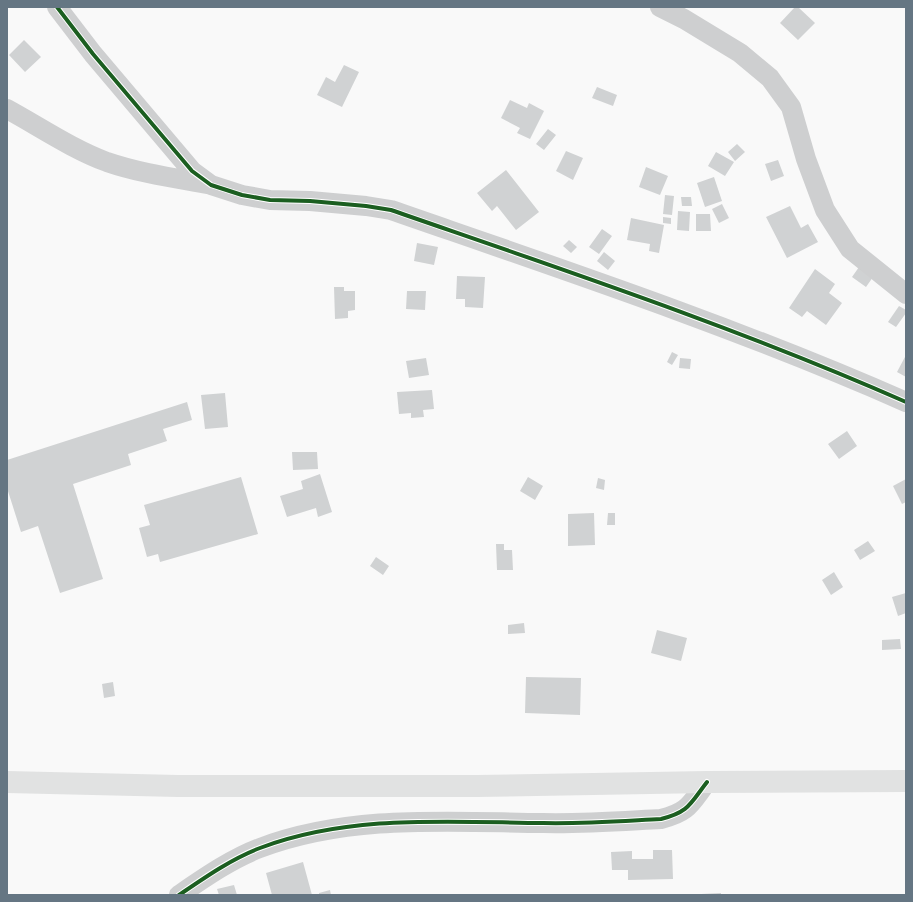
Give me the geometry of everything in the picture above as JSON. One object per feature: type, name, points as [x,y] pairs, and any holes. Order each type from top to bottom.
[{"type":"highway","points":[[7,782],[178,786],[469,786],[707,782],[906,781]]},
{"type":"street","points":[[57,7],[93,54],[192,171],[211,185]]},
{"type":"street","points":[[660,7],[684,13],[740,53],[770,78],[791,107],[806,159],[824,210],[850,249],[906,294]]},
{"type":"street","points":[[7,109],[86,153],[108,162],[139,171],[211,185],[242,195],[270,200],[326,202],[391,210],[655,302],[861,382],[906,402]]},
{"type":"street","points":[[179,895],[225,865],[258,848],[308,833],[333,828],[408,821],[547,823],[661,819],[675,816],[688,808],[707,782]]},
{"type":"building","points":[[795,7],[798,7],[815,23],[798,40],[780,23]]},
{"type":"building","points":[[24,40],[41,57],[25,72],[9,55]]},
{"type":"building","points":[[344,65],[359,72],[342,107],[317,95],[326,77],[335,82]]},
{"type":"building","points":[[597,87],[617,95],[613,106],[592,98]]},
{"type":"building","points":[[510,100],[527,108],[529,103],[544,111],[530,139],[517,133],[520,128],[501,118]]},
{"type":"building","points":[[548,129],[556,135],[544,150],[536,144]]},
{"type":"building","points":[[737,144],[745,152],[735,161],[728,152]]},
{"type":"building","points":[[566,151],[583,158],[573,180],[556,171]]},
{"type":"building","points":[[716,152],[734,162],[725,176],[708,166]]},
{"type":"building","points":[[778,160],[784,176],[771,181],[765,164]]},
{"type":"building","points":[[646,167],[668,176],[660,195],[639,187]]},
{"type":"building","points":[[506,170],[539,212],[516,230],[497,206],[492,211],[477,193]]},
{"type":"building","points":[[714,177],[722,201],[705,207],[697,183]]},
{"type":"building","points":[[665,195],[674,196],[672,215],[663,214]]},
{"type":"building","points":[[681,197],[691,197],[692,206],[682,206]]},
{"type":"building","points":[[722,204],[729,218],[719,223],[712,209]]},
{"type":"building","points":[[790,206],[801,228],[808,224],[818,242],[787,258],[766,217]]},
{"type":"building","points":[[678,211],[690,212],[689,231],[677,230]]},
{"type":"building","points":[[696,214],[710,214],[711,231],[696,231]]},
{"type":"building","points":[[663,217],[671,218],[671,224],[663,223]]},
{"type":"building","points":[[631,218],[664,225],[659,253],[649,251],[650,244],[627,240]]},
{"type":"building","points":[[602,229],[612,236],[599,254],[589,247]]},
{"type":"building","points":[[569,240],[577,247],[571,253],[563,246]]},
{"type":"building","points":[[417,243],[438,247],[434,265],[414,261]]},
{"type":"building","points":[[604,252],[615,261],[608,270],[597,261]]},
{"type":"building","points":[[859,267],[873,277],[866,287],[852,277]]},
{"type":"building","points":[[815,269],[835,284],[829,293],[842,303],[826,325],[807,311],[802,317],[789,308]]},
{"type":"building","points":[[457,276],[485,277],[483,308],[465,307],[465,299],[456,299]]},
{"type":"building","points":[[334,287],[344,287],[344,291],[355,291],[355,310],[348,311],[348,318],[335,319]]},
{"type":"building","points":[[407,291],[426,291],[425,310],[406,309]]},
{"type":"building","points":[[899,306],[906,310],[906,313],[896,327],[888,322]]},
{"type":"building","points":[[672,352],[678,355],[672,365],[667,362]]},
{"type":"building","points":[[906,355],[906,377],[897,372]]},
{"type":"building","points":[[426,358],[429,375],[409,378],[406,361]]},
{"type":"building","points":[[680,358],[691,359],[690,369],[679,368]]},
{"type":"building","points":[[432,390],[434,409],[423,410],[424,417],[411,418],[411,413],[399,414],[397,392]]},
{"type":"building","points":[[225,393],[228,427],[205,429],[201,395]]},
{"type":"building","points":[[187,402],[192,420],[163,429],[167,441],[128,454],[131,465],[73,484],[103,579],[60,593],[38,526],[21,532],[7,488],[7,460]]},
{"type":"building","points":[[847,431],[857,446],[839,459],[828,444]]},
{"type":"building","points":[[292,452],[317,452],[318,469],[293,470]]},
{"type":"building","points":[[320,474],[332,512],[318,517],[316,508],[287,517],[280,496],[303,489],[301,481]]},
{"type":"building","points":[[241,477],[258,534],[160,562],[158,554],[147,557],[139,528],[150,525],[144,505]]},
{"type":"building","points":[[528,477],[543,486],[535,500],[520,491]]},
{"type":"building","points":[[598,478],[605,480],[604,490],[596,488]]},
{"type":"building","points":[[906,479],[906,502],[902,504],[893,486]]},
{"type":"building","points":[[594,513],[595,545],[568,546],[568,514]]},
{"type":"building","points":[[608,513],[615,513],[615,525],[607,525]]},
{"type":"building","points":[[868,541],[875,551],[860,560],[854,550]]},
{"type":"building","points":[[496,544],[504,544],[504,550],[512,550],[513,570],[497,570]]},
{"type":"building","points":[[376,557],[389,566],[383,575],[370,566]]},
{"type":"building","points":[[834,572],[843,587],[831,595],[822,580]]},
{"type":"building","points":[[906,593],[906,613],[898,616],[892,597]]},
{"type":"building","points":[[524,623],[525,633],[508,634],[508,625]]},
{"type":"building","points":[[657,630],[687,638],[681,661],[651,653]]},
{"type":"building","points":[[900,639],[901,649],[882,650],[882,640]]},
{"type":"building","points":[[526,677],[581,678],[580,715],[525,713]]},
{"type":"building","points":[[113,682],[115,696],[104,698],[102,684]]},
{"type":"building","points":[[653,850],[672,850],[673,879],[628,880],[628,870],[612,870],[611,852],[632,851],[632,859],[653,859]]},
{"type":"building","points":[[303,862],[312,895],[272,895],[266,873]]},
{"type":"building","points":[[234,885],[237,895],[219,895],[217,889]]},
{"type":"building","points":[[330,890],[331,895],[319,895],[319,893]]},
{"type":"building","points":[[721,893],[721,895],[701,895],[701,894]]},
{"type":"cycle path","points":[[57,7],[93,54],[192,171],[211,185],[242,195],[270,200],[310,201],[366,206],[391,210],[715,325],[779,349],[906,402]]},
{"type":"cycle path","points":[[179,895],[218,869],[249,852],[294,837],[364,825],[400,822],[572,823],[661,819],[678,813],[688,806],[707,782]]}]
